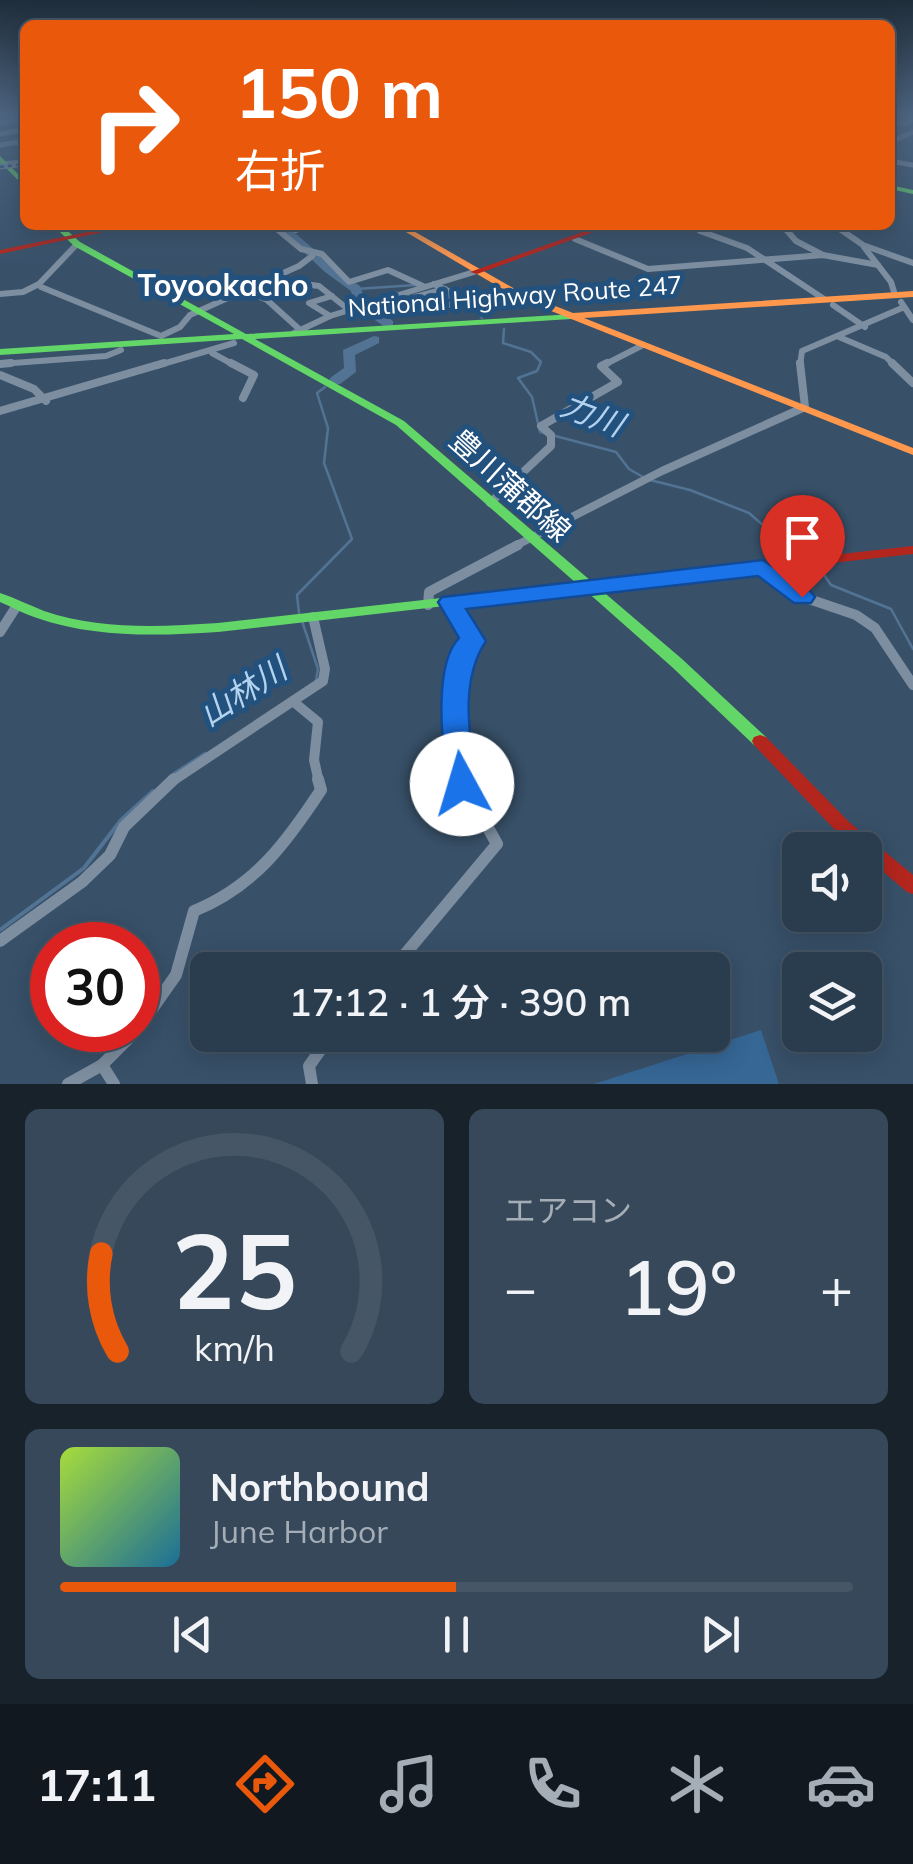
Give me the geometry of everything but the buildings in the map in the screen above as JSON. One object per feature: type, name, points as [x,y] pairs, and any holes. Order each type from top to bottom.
[{"type":"main road","points":[[62,230],[73,242]]},
{"type":"main road","points":[[0,252],[73,242],[115,230]]},
{"type":"main road","points":[[406,230],[519,295],[913,452]]},
{"type":"main road","points":[[474,272],[594,230]]},
{"type":"main road","name":"豊川蒲郡線","points":[[73,242],[400,423],[737,717],[844,826],[913,886]]},
{"type":"main road","name":"National Highway Route 247","points":[[0,358],[577,318],[905,300]]},
{"type":"main road","name":"National Highway Route 247","points":[[0,358],[121,350],[198,350],[296,330],[577,318]]},
{"type":"main road","points":[[0,597],[66,625],[121,633],[292,619],[913,550]]},
{"type":"street","points":[[279,230],[349,282],[388,270],[466,300],[424,312],[394,294]]},
{"type":"street","points":[[703,230],[700,231],[747,248],[866,327]]},
{"type":"street","points":[[786,230],[796,241],[824,256]]},
{"type":"street","points":[[841,230],[863,245],[913,263]]},
{"type":"street","points":[[575,239],[648,269],[824,256],[878,265]]},
{"type":"street","points":[[0,294],[14,295],[41,286],[73,242]]},
{"type":"street","points":[[863,245],[905,300],[913,320]]},
{"type":"street","points":[[41,286],[162,336],[180,327],[190,315],[315,255]]},
{"type":"street","points":[[245,290],[261,293],[296,330],[394,294],[474,272]]},
{"type":"street","points":[[273,275],[319,286],[349,310]]},
{"type":"street","points":[[388,309],[445,289]]},
{"type":"street","points":[[408,302],[454,294]]},
{"type":"street","points":[[330,316],[309,303],[332,296]]},
{"type":"street","points":[[428,604],[428,592],[530,538],[706,447],[805,406],[798,359],[802,351],[866,327],[905,300]]},
{"type":"street","points":[[839,337],[886,358],[913,382]]},
{"type":"street","points":[[211,352],[245,340]]},
{"type":"street","points":[[490,502],[551,446],[551,438],[541,426],[618,382],[601,366],[642,344]]},
{"type":"street","points":[[2,412],[198,350],[211,352],[254,375],[243,398]]},
{"type":"street","points":[[0,375],[34,389],[46,401]]},
{"type":"street","points":[[763,568],[802,597],[856,615],[876,628],[913,685]]},
{"type":"street","points":[[408,952],[497,844],[462,784],[453,708],[465,647],[474,641],[450,602]]},
{"type":"street","points":[[0,632],[16,606]]},
{"type":"street","points":[[0,940],[82,882],[110,854],[124,827],[175,778],[295,703],[323,681],[326,669],[311,617]]},
{"type":"street","points":[[160,998],[176,976],[194,912],[246,888],[272,862],[321,790],[314,760],[318,722],[295,703]]},
{"type":"street","points":[[68,1084],[102,1065],[115,1052]]},
{"type":"street","points":[[312,1084],[309,1066],[319,1052]]},
{"type":"street","points":[[102,1065],[114,1084]]},
{"type":"shaded area","points":[[761,1030],[779,1084],[594,1084],[693,1052],[730,1052],[730,1040]]},
{"type":"waterway","name":"力川","points":[[286,230],[356,289],[360,304],[389,324]]},
{"type":"waterway","name":"力川","points":[[356,289],[416,285]]},
{"type":"waterway","name":"力川","points":[[469,299],[482,318]]},
{"type":"waterway","name":"力川","points":[[504,329],[503,343],[531,352],[541,362],[537,371],[518,378],[532,397],[540,432],[616,452],[629,469],[643,477]]},
{"type":"waterway","name":"山林川","points":[[335,381],[351,369],[348,353],[374,340]]},
{"type":"waterway","name":"山林川","points":[[299,613],[297,595],[352,539],[324,463],[328,428],[317,393],[325,387]]},
{"type":"waterway","name":"力川","points":[[650,480],[690,490],[749,513],[797,555]]},
{"type":"waterway","name":"力川","points":[[820,569],[831,585],[891,609],[913,649]]},
{"type":"waterway","name":"山林川","points":[[302,621],[318,669],[316,680]]},
{"type":"waterway","name":"山林川","points":[[174,773],[205,753]]},
{"type":"waterway","name":"山林川","points":[[0,930],[84,868],[121,820],[153,791]]},
{"type":"traffic: fast","points":[[8,167],[20,180]]},
{"type":"traffic: fast","points":[[895,188],[913,192]]},
{"type":"traffic: fast","points":[[62,230],[77,244],[400,423],[677,663],[760,741]]},
{"type":"traffic: fast","points":[[0,352],[571,316]]},
{"type":"traffic: fast","points":[[0,597],[42,615],[85,625],[173,631],[632,581]]},
{"type":"traffic: slow","points":[[407,230],[519,295],[913,452]]},
{"type":"traffic: slow","points":[[571,316],[913,294]]},
{"type":"traffic: jam","points":[[0,252],[108,230]]},
{"type":"traffic: jam","points":[[474,272],[595,230]]},
{"type":"traffic: jam","points":[[632,581],[913,550]]},
{"type":"traffic: jam","points":[[760,741],[843,827],[913,886]]},
{"type":"district","name":"Toyookacho","points":[[223,286]]},
{"type":"route","points":[[462,784],[453,708],[465,647],[474,641],[450,602],[763,568],[802,597]]}]
